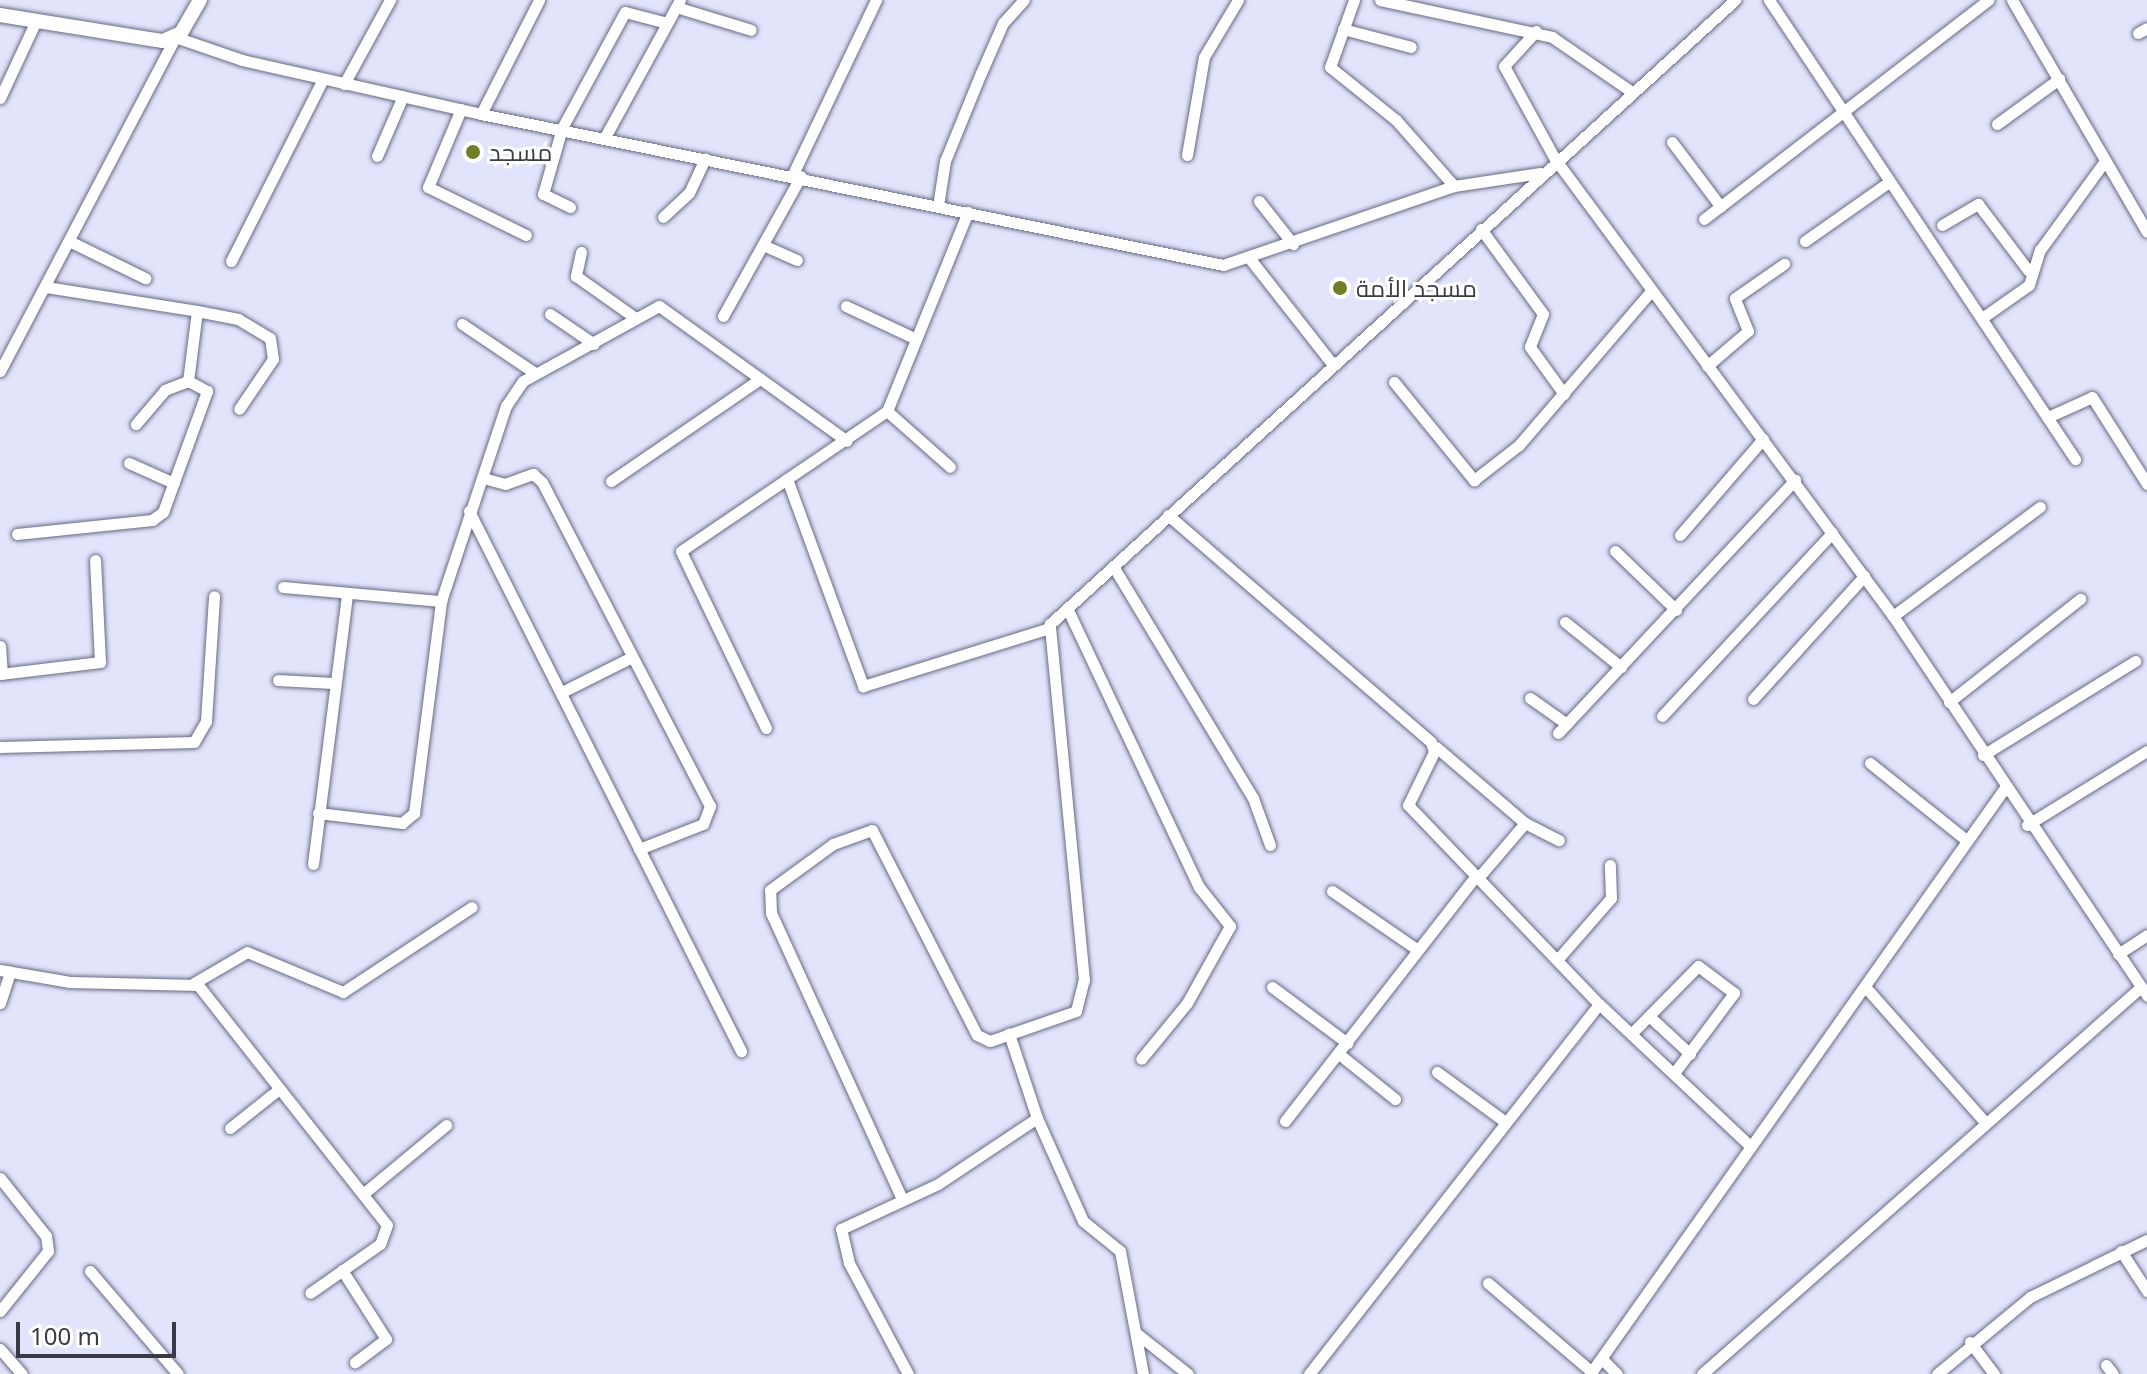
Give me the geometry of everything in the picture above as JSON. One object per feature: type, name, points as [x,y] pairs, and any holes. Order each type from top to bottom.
[{"type":"street","points":[[0,371],[175,37],[200,0]]},
{"type":"street","points":[[344,84],[390,0]]},
{"type":"street","points":[[481,114],[539,0]]},
{"type":"street","points":[[723,316],[763,245],[797,175],[876,0]]},
{"type":"street","points":[[938,206],[945,161],[981,73],[1003,23],[1024,0]]},
{"type":"street","points":[[1187,155],[1204,57],[1238,0]]},
{"type":"street","points":[[1354,0],[1330,67],[1396,120],[1454,186]]},
{"type":"street","points":[[1380,0],[1536,31],[1587,55],[1632,92]]},
{"type":"street","points":[[787,479],[863,686],[1049,628],[1067,608],[1540,172],[1735,0]]},
{"type":"street","points":[[1769,0],[2075,459]]},
{"type":"street","points":[[1704,219],[1841,108],[1988,0]]},
{"type":"street","points":[[2012,0],[2147,232]]},
{"type":"street","points":[[605,137],[678,3],[751,30]]},
{"type":"street","points":[[570,207],[543,194],[562,128],[625,12],[667,23]]},
{"type":"street","points":[[0,15],[35,23],[175,37],[323,79],[481,114],[797,175],[1223,265],[1250,259],[1454,186],[1540,172]]},
{"type":"street","points":[[0,98],[35,23]]},
{"type":"street","points":[[1343,29],[1411,47]]},
{"type":"street","points":[[1536,31],[1504,66],[1555,159],[1650,292],[1795,480],[1893,616],[2027,825],[2144,991],[1984,1121],[1702,1374]]},
{"type":"street","points":[[231,261],[323,79]]},
{"type":"street","points":[[1997,124],[2059,79]]},
{"type":"street","points":[[377,156],[403,96]]},
{"type":"street","points":[[461,109],[428,187],[526,235]]},
{"type":"street","points":[[1672,142],[1721,207]]},
{"type":"street","points":[[663,217],[689,193],[705,159]]},
{"type":"street","points":[[2028,270],[2105,161]]},
{"type":"street","points":[[1805,241],[1889,182]]},
{"type":"street","points":[[1259,201],[1293,244]]},
{"type":"street","points":[[1942,225],[1978,204],[2028,270],[2029,285],[1982,318]]},
{"type":"street","points":[[766,728],[681,551],[887,411],[914,338],[968,212]]},
{"type":"street","points":[[1481,229],[1543,314],[1530,347],[1564,394]]},
{"type":"street","points":[[69,241],[145,278]]},
{"type":"street","points":[[763,245],[797,260]]},
{"type":"street","points":[[581,252],[576,276],[634,317]]},
{"type":"street","points":[[1250,259],[1333,365]]},
{"type":"street","points":[[1707,366],[1748,331],[1735,298],[1784,264]]},
{"type":"street","points":[[46,287],[238,319],[270,338],[273,359],[239,409]]},
{"type":"street","points":[[1394,382],[1474,480],[1519,445],[1650,292]]},
{"type":"street","points":[[846,306],[914,338]]},
{"type":"street","points":[[318,813],[402,823],[414,813],[441,601],[469,511],[512,392],[535,373],[594,344],[634,317],[666,308],[847,441]]},
{"type":"street","points":[[188,381],[197,311]]},
{"type":"street","points":[[550,314],[594,344]]},
{"type":"street","points":[[462,324],[535,373]]},
{"type":"street","points":[[611,481],[760,379]]},
{"type":"street","points":[[136,424],[151,401],[188,381]]},
{"type":"street","points":[[17,534],[152,520],[174,483],[207,394],[188,381]]},
{"type":"street","points":[[2048,417],[2092,397],[2147,484]]},
{"type":"street","points":[[887,411],[950,467]]},
{"type":"street","points":[[1680,535],[1763,439]]},
{"type":"street","points":[[129,463],[174,483]]},
{"type":"street","points":[[483,478],[505,484],[538,476],[712,813],[703,824],[639,849]]},
{"type":"street","points":[[1558,733],[1795,480]]},
{"type":"street","points":[[1893,616],[2040,507]]},
{"type":"street","points":[[469,511],[741,1051]]},
{"type":"street","points":[[1168,515],[1525,823],[1559,840]]},
{"type":"street","points":[[1662,716],[1832,533]]},
{"type":"street","points":[[1615,551],[1676,610]]},
{"type":"street","points":[[0,646],[1,674],[100,662],[95,560]]},
{"type":"street","points":[[1113,566],[1253,798],[1270,845]]},
{"type":"street","points":[[1753,699],[1864,576]]},
{"type":"street","points":[[283,587],[441,601]]},
{"type":"street","points":[[313,864],[332,683],[347,594]]},
{"type":"street","points":[[0,747],[194,742],[206,721],[214,596]]},
{"type":"street","points":[[1949,702],[2080,599]]},
{"type":"street","points":[[1067,608],[1199,887],[1230,926],[1187,1003],[1141,1059]]},
{"type":"street","points":[[1565,622],[1621,667]]},
{"type":"street","points":[[902,1199],[771,913],[770,890],[833,844],[872,830],[971,1027],[985,1041],[1072,1015],[1083,992],[1049,628]]},
{"type":"street","points":[[562,692],[630,658]]},
{"type":"street","points":[[1983,755],[2135,661]]},
{"type":"street","points":[[278,680],[332,683]]},
{"type":"street","points":[[1530,698],[1567,724]]},
{"type":"street","points":[[1436,747],[1406,801],[1599,1004],[1675,1072],[1747,1143]]},
{"type":"street","points":[[2027,825],[2147,751]]},
{"type":"street","points":[[1870,763],[1966,840]]},
{"type":"street","points":[[1488,1283],[1591,1373],[1747,1143],[2004,789]]},
{"type":"street","points":[[1285,1121],[1418,950],[1525,823]]},
{"type":"street","points":[[1557,960],[1611,898],[1610,865]]},
{"type":"street","points":[[1332,891],[1418,950]]},
{"type":"street","points":[[0,1003],[5,971],[85,983],[194,983],[247,952],[343,992],[472,907]]},
{"type":"street","points":[[2118,954],[2147,935]]},
{"type":"street","points":[[1632,1033],[1698,966],[1734,993],[1675,1072]]},
{"type":"street","points":[[194,983],[363,1194],[388,1231],[310,1293]]},
{"type":"street","points":[[1272,987],[1343,1048],[1395,1099]]},
{"type":"street","points":[[1868,990],[1984,1121]]},
{"type":"street","points":[[1309,1374],[1504,1121],[1599,1004]]},
{"type":"street","points":[[1649,1016],[1690,1054]]},
{"type":"street","points":[[1009,1034],[1037,1118],[1083,1221],[1120,1251],[1143,1374]]},
{"type":"street","points":[[1437,1072],[1504,1121]]},
{"type":"street","points":[[230,1128],[279,1089]]},
{"type":"street","points":[[908,1374],[839,1241],[845,1225],[1003,1147],[1037,1118]]},
{"type":"street","points":[[363,1194],[446,1125]]},
{"type":"street","points":[[0,1178],[46,1236],[48,1251],[0,1311]]},
{"type":"street","points":[[1937,1374],[1970,1342],[2054,1282],[2147,1240]]},
{"type":"street","points":[[2121,1251],[2147,1291]]},
{"type":"street","points":[[342,1270],[386,1339],[355,1362]]},
{"type":"street","points":[[90,1271],[178,1374]]},
{"type":"street","points":[[1136,1333],[1188,1374]]},
{"type":"street","points":[[1970,1342],[1994,1374]]},
{"type":"street","points":[[0,1349],[22,1374]]},
{"type":"street","points":[[1602,1359],[1617,1374]]},
{"type":"place","name":"مسجد","points":[[473,152]]},
{"type":"place","name":"مسجد الأمة","points":[[1340,288]]}]
